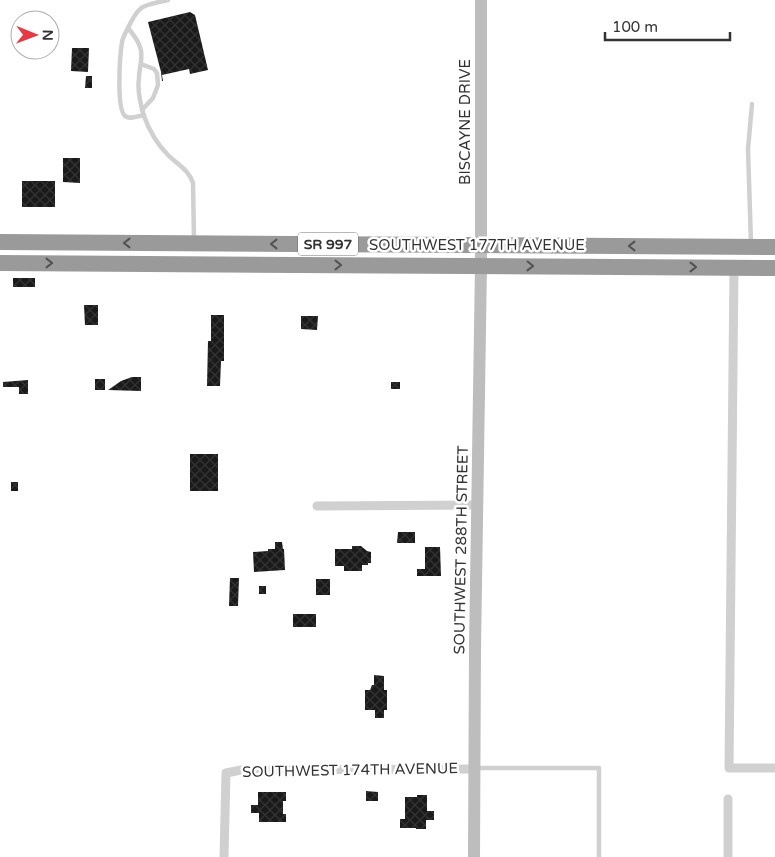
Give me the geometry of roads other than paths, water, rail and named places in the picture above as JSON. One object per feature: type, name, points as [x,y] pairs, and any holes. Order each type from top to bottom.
[{"type":"highway","name":"SOUTHWEST 177TH AVENUE","points":[[4,243],[775,247]]},
{"type":"highway","name":"SOUTHWEST 177TH AVENUE","points":[[0,263],[775,268]]},
{"type":"street","name":"BISCAYNE DRIVE","points":[[481,0],[481,244]]},
{"type":"street","name":"SOUTHWEST 288TH STREET","points":[[474,857],[481,244]]},
{"type":"street","points":[[734,267],[729,768],[775,768]]},
{"type":"street","points":[[317,506],[478,505]]},
{"type":"street","name":"SOUTHWEST 174TH AVENUE","points":[[224,857],[226,773],[241,770],[475,768]]},
{"type":"street","points":[[728,799],[728,857]]},
{"type":"lane","points":[[141,64],[154,69],[157,73],[158,85],[153,98],[143,112],[130,118],[126,117],[122,110],[119,77],[122,42],[137,11],[141,7],[168,0]]},
{"type":"lane","points":[[128,28],[140,46],[142,57],[139,93],[143,112],[150,129],[160,145],[192,179],[194,189],[194,243]]},
{"type":"lane","points":[[751,247],[748,149],[752,104]]},
{"type":"lane","points":[[475,768],[600,768],[599,857]]}]
